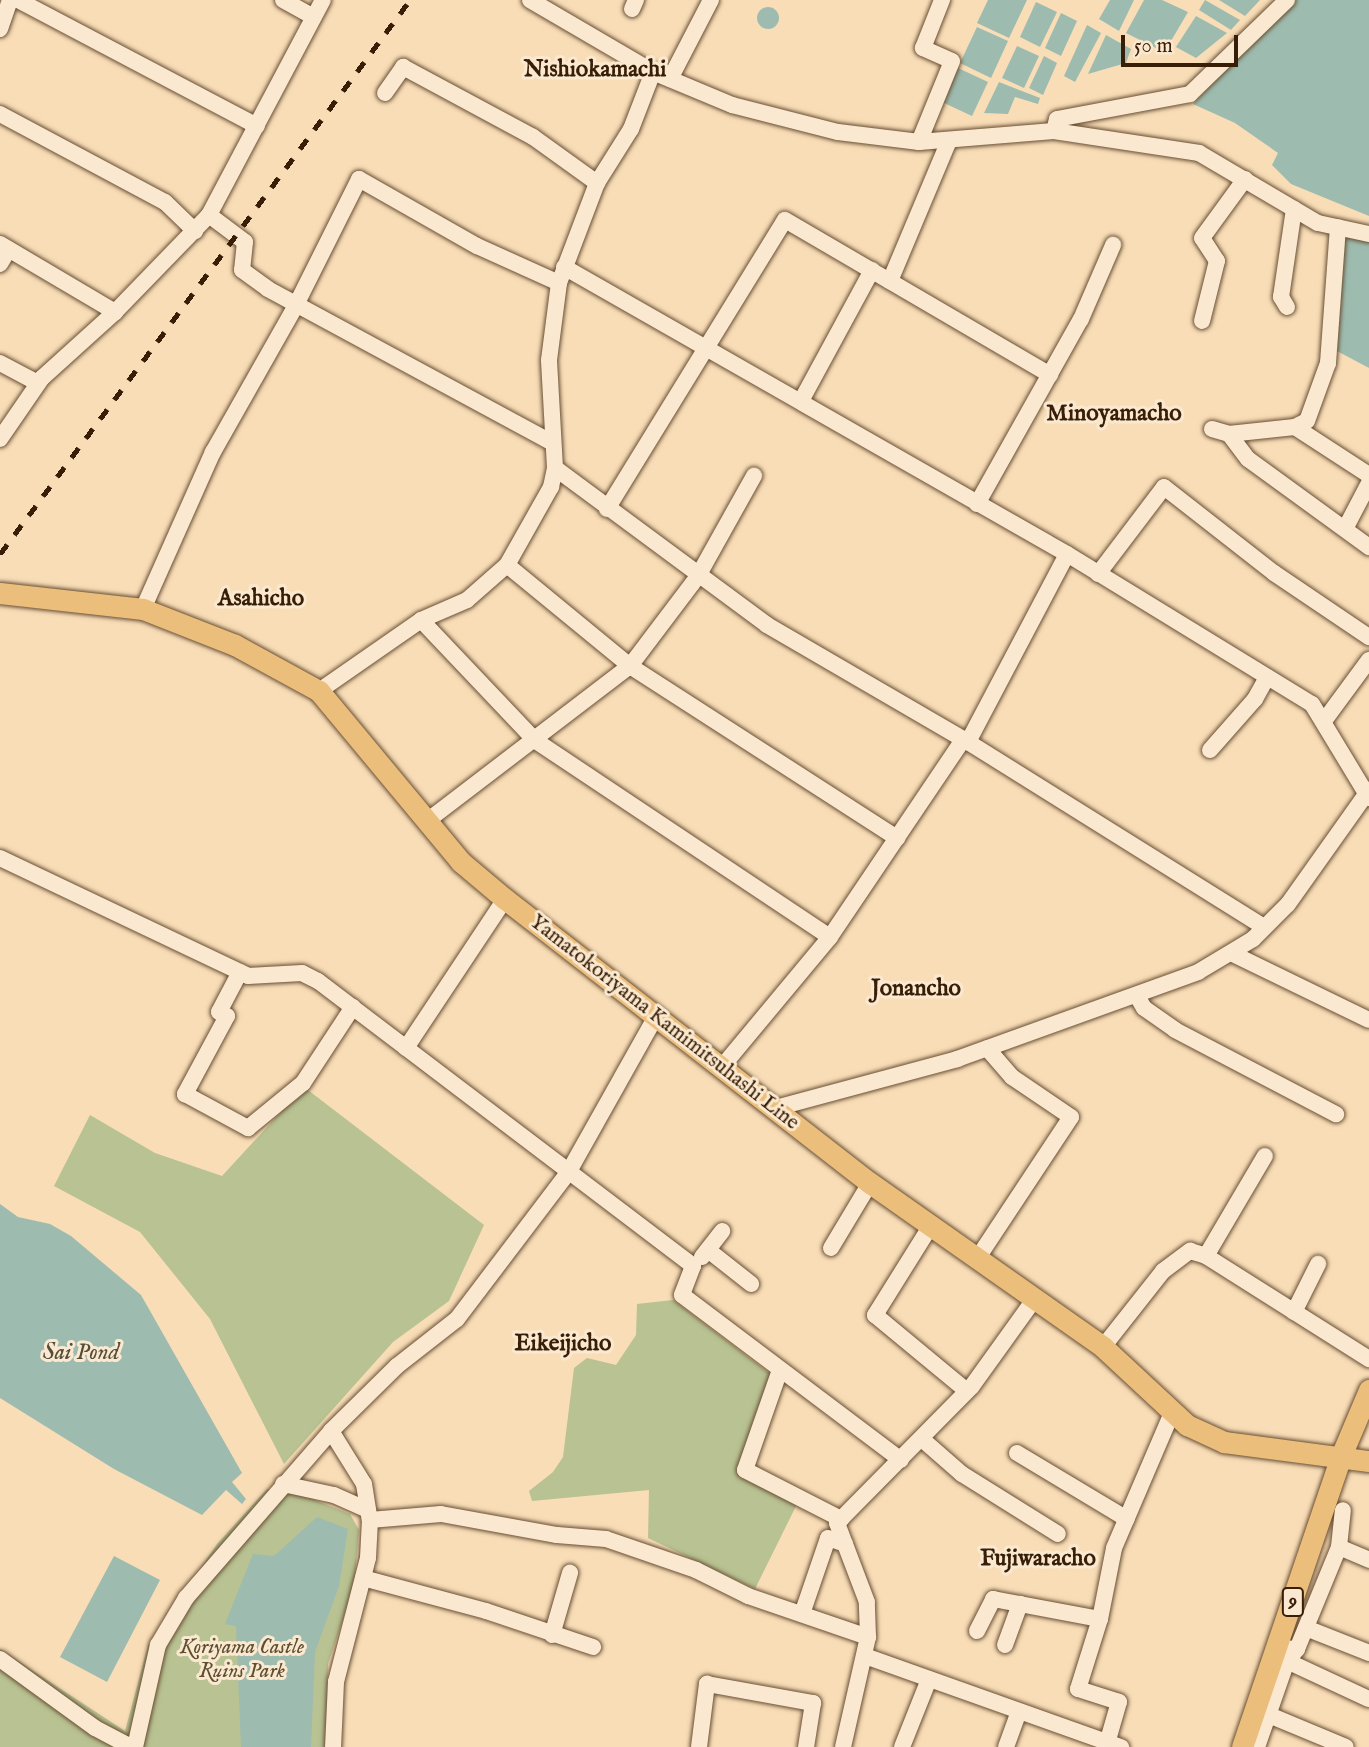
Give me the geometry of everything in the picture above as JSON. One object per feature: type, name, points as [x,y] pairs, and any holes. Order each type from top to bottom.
[{"type":"main road","name":"Yamatokoriyama Kamimitsuhashi Line","points":[[0,593],[142,608],[235,645],[319,691],[461,862],[870,1184],[1102,1347],[1172,1413],[1224,1442],[1369,1461]]},
{"type":"main road","name":"9","points":[[1242,1747],[1287,1653],[1342,1457],[1369,1390]]},
{"type":"street","points":[[0,29],[10,0]]},
{"type":"street","points":[[19,0],[257,126]]},
{"type":"street","points":[[283,0],[314,17]]},
{"type":"street","points":[[0,439],[38,383],[115,312],[209,215],[323,0]]},
{"type":"street","points":[[530,0],[653,72],[758,112],[838,132],[919,142],[948,143],[1054,131],[1199,153],[1318,223],[1369,234]]},
{"type":"street","points":[[670,79],[712,0]]},
{"type":"street","points":[[919,142],[952,61],[923,48],[943,0]]},
{"type":"street","points":[[1054,131],[1057,119],[1190,94],[1287,0]]},
{"type":"street","points":[[385,93],[403,67],[533,137],[597,183]]},
{"type":"street","points":[[319,691],[421,620],[467,600],[507,565],[551,487],[555,468],[551,442],[549,360],[561,275],[597,183],[631,129],[653,72]]},
{"type":"street","points":[[0,114],[165,202],[195,231]]},
{"type":"street","points":[[891,281],[948,143]]},
{"type":"street","points":[[142,608],[213,452],[296,305],[359,179],[477,246],[561,275],[708,346],[1067,554],[1312,704],[1324,721],[1332,743],[1368,794],[1324,857],[1264,927],[1231,953],[1137,996],[987,1048],[776,1108]]},
{"type":"street","points":[[1202,321],[1217,261],[1202,238],[1245,179]]},
{"type":"street","points":[[1287,307],[1280,297],[1294,209]]},
{"type":"street","points":[[209,215],[245,242],[242,270],[296,305],[551,442]]},
{"type":"street","points":[[607,509],[785,220],[1050,375]]},
{"type":"street","points":[[1212,429],[1229,435],[1295,427],[1307,421],[1328,363],[1338,227]]},
{"type":"street","points":[[977,504],[1100,282],[1113,245]]},
{"type":"street","points":[[0,264],[4,247],[115,312]]},
{"type":"street","points":[[801,401],[872,270]]},
{"type":"street","points":[[0,363],[38,383]]},
{"type":"street","points":[[1295,427],[1369,475]]},
{"type":"street","points":[[1229,435],[1248,459],[1346,527],[1369,547]]},
{"type":"street","points":[[555,468],[767,625],[965,741],[1264,927]]},
{"type":"street","points":[[427,821],[536,741],[630,666],[698,576],[754,476]]},
{"type":"street","points":[[1346,527],[1369,483]]},
{"type":"street","points":[[1098,575],[1164,487],[1274,573],[1369,637]]},
{"type":"street","points":[[721,1068],[830,937],[965,741],[1067,554]]},
{"type":"street","points":[[507,565],[630,666],[897,838]]},
{"type":"street","points":[[421,620],[536,741],[830,937]]},
{"type":"street","points":[[1324,721],[1369,660]]},
{"type":"street","points":[[1210,750],[1255,699],[1267,677]]},
{"type":"street","points":[[0,858],[248,976],[302,973],[353,1007],[693,1266]]},
{"type":"street","points":[[406,1048],[505,899]]},
{"type":"street","points":[[1231,953],[1369,1020]]},
{"type":"street","points":[[240,972],[219,1012],[226,1016],[185,1094],[248,1128],[303,1083],[353,1007]]},
{"type":"street","points":[[1137,996],[1144,1008],[1175,1030],[1336,1114]]},
{"type":"street","points":[[0,1659],[95,1728],[133,1747],[158,1645],[170,1620],[219,1556],[331,1431],[397,1366],[457,1319],[568,1173],[656,1016]]},
{"type":"street","points":[[976,1259],[1071,1117],[1012,1077],[987,1048]]},
{"type":"street","points":[[1206,1256],[1265,1156]]},
{"type":"street","points":[[831,1248],[870,1184]]},
{"type":"street","points":[[930,1227],[875,1315],[967,1391]]},
{"type":"street","points":[[722,1230],[693,1266],[682,1295],[901,1460]]},
{"type":"street","points":[[708,1250],[751,1284]]},
{"type":"street","points":[[1102,1347],[1178,1256],[1190,1251],[1206,1256],[1369,1359]]},
{"type":"street","points":[[1294,1312],[1318,1264]]},
{"type":"street","points":[[843,1747],[868,1637],[867,1602],[837,1522],[923,1440],[967,1391],[1033,1301]]},
{"type":"street","points":[[780,1370],[745,1470],[841,1519]]},
{"type":"street","points":[[865,1656],[1111,1745],[1119,1702],[1078,1689],[1100,1619],[1114,1548],[1172,1413]]},
{"type":"street","points":[[331,1431],[364,1484],[369,1515],[363,1577],[335,1682],[334,1747]]},
{"type":"street","points":[[923,1440],[962,1474],[1058,1534]]},
{"type":"street","points":[[1017,1453],[1126,1519]]},
{"type":"street","points":[[283,1484],[334,1495],[369,1515],[441,1514],[557,1535],[606,1539],[868,1637]]},
{"type":"street","points":[[1257,1747],[1287,1653],[1306,1628],[1339,1547],[1343,1510]]},
{"type":"street","points":[[802,1614],[828,1538],[845,1544]]},
{"type":"street","points":[[1339,1547],[1369,1560]]},
{"type":"street","points":[[552,1635],[570,1573]]},
{"type":"street","points":[[363,1577],[486,1611],[593,1647]]},
{"type":"street","points":[[977,1632],[993,1599],[1100,1619]]},
{"type":"street","points":[[1005,1645],[1020,1604]]},
{"type":"street","points":[[1306,1628],[1369,1653]]},
{"type":"street","points":[[1287,1653],[1369,1699]]},
{"type":"street","points":[[902,1747],[929,1679]]},
{"type":"street","points":[[699,1747],[707,1684],[813,1703],[808,1746]]},
{"type":"street","points":[[1006,1747],[1019,1712]]},
{"type":"street","points":[[1269,1714],[1346,1747]]},
{"type":"green space","points":[[304,1087],[484,1225],[449,1301],[393,1342],[284,1464],[210,1319],[140,1232],[54,1186],[90,1115],[155,1153],[222,1176]]},
{"type":"green space","points":[[673,1300],[773,1376],[740,1471],[799,1500],[755,1589],[648,1538],[649,1490],[532,1501],[529,1491],[553,1472],[563,1457],[574,1368],[587,1358],[616,1365],[636,1335],[637,1304]]},
{"type":"green space","name":"Koriyama Castle Ruins Park","points":[[267,1489],[302,1495],[350,1514],[359,1530],[354,1587],[328,1664],[326,1747],[0,1747],[0,1649],[125,1731],[148,1645],[217,1544]]},
{"type":"water","points":[[988,0],[1027,0],[1009,38],[977,23]]},
{"type":"water","points":[[1110,0],[1134,0],[1119,31],[1099,19]]},
{"type":"water","points":[[1144,0],[1162,0],[1188,12],[1171,41],[1164,39],[1158,49],[1126,33]]},
{"type":"water","points":[[1205,0],[1240,20],[1231,30],[1199,10]]},
{"type":"water","points":[[1219,0],[1260,0],[1245,16]]},
{"type":"water","points":[[1292,0],[1369,0],[1369,216],[1291,184],[1272,165],[1278,153],[1235,123],[1193,104]]},
{"type":"water","points":[[1036,2],[1057,12],[1040,47],[1020,37]]},
{"type":"water","points":[[768,7],[776,10],[779,18],[776,26],[768,29],[760,26],[757,18],[760,10]]},
{"type":"water","points":[[1061,13],[1077,21],[1061,56],[1045,48]]},
{"type":"water","points":[[1196,16],[1227,33],[1196,58],[1176,47]]},
{"type":"water","points":[[1087,25],[1101,33],[1075,82],[1064,76]]},
{"type":"water","points":[[977,27],[1008,41],[991,78],[960,63]]},
{"type":"water","points":[[1106,35],[1131,49],[1126,63],[1088,74]]},
{"type":"water","points":[[1017,46],[1039,56],[1024,88],[1002,78]]},
{"type":"water","points":[[1044,56],[1057,63],[1043,95],[1029,88]]},
{"type":"water","points":[[958,68],[988,82],[972,116],[942,102]]},
{"type":"water","points":[[999,82],[1040,98],[1038,104],[1015,97],[1008,114],[984,113]]},
{"type":"water","points":[[1352,233],[1369,238],[1369,368],[1337,351],[1345,240]]},
{"type":"water","name":"Sai Pond","points":[[0,1204],[18,1217],[50,1224],[71,1236],[141,1295],[242,1473],[232,1482],[246,1499],[242,1504],[226,1490],[202,1515],[114,1469],[0,1398]]},
{"type":"water","points":[[317,1517],[348,1529],[339,1586],[315,1652],[311,1747],[241,1747],[236,1626],[225,1624],[253,1554],[274,1556]]},
{"type":"water","points":[[114,1556],[160,1580],[107,1682],[60,1657]]},
{"type":"railway","points":[[0,554],[410,0]]},
{"type":"district","name":"Nishiokamachi","points":[[595,70]]},
{"type":"district","name":"Minoyamacho","points":[[1114,414]]},
{"type":"district","name":"Asahicho","points":[[261,599]]},
{"type":"district","name":"Jonancho","points":[[916,989]]},
{"type":"district","name":"Eikeijicho","points":[[563,1344]]},
{"type":"district","name":"Fujiwaracho","points":[[1038,1559]]}]
